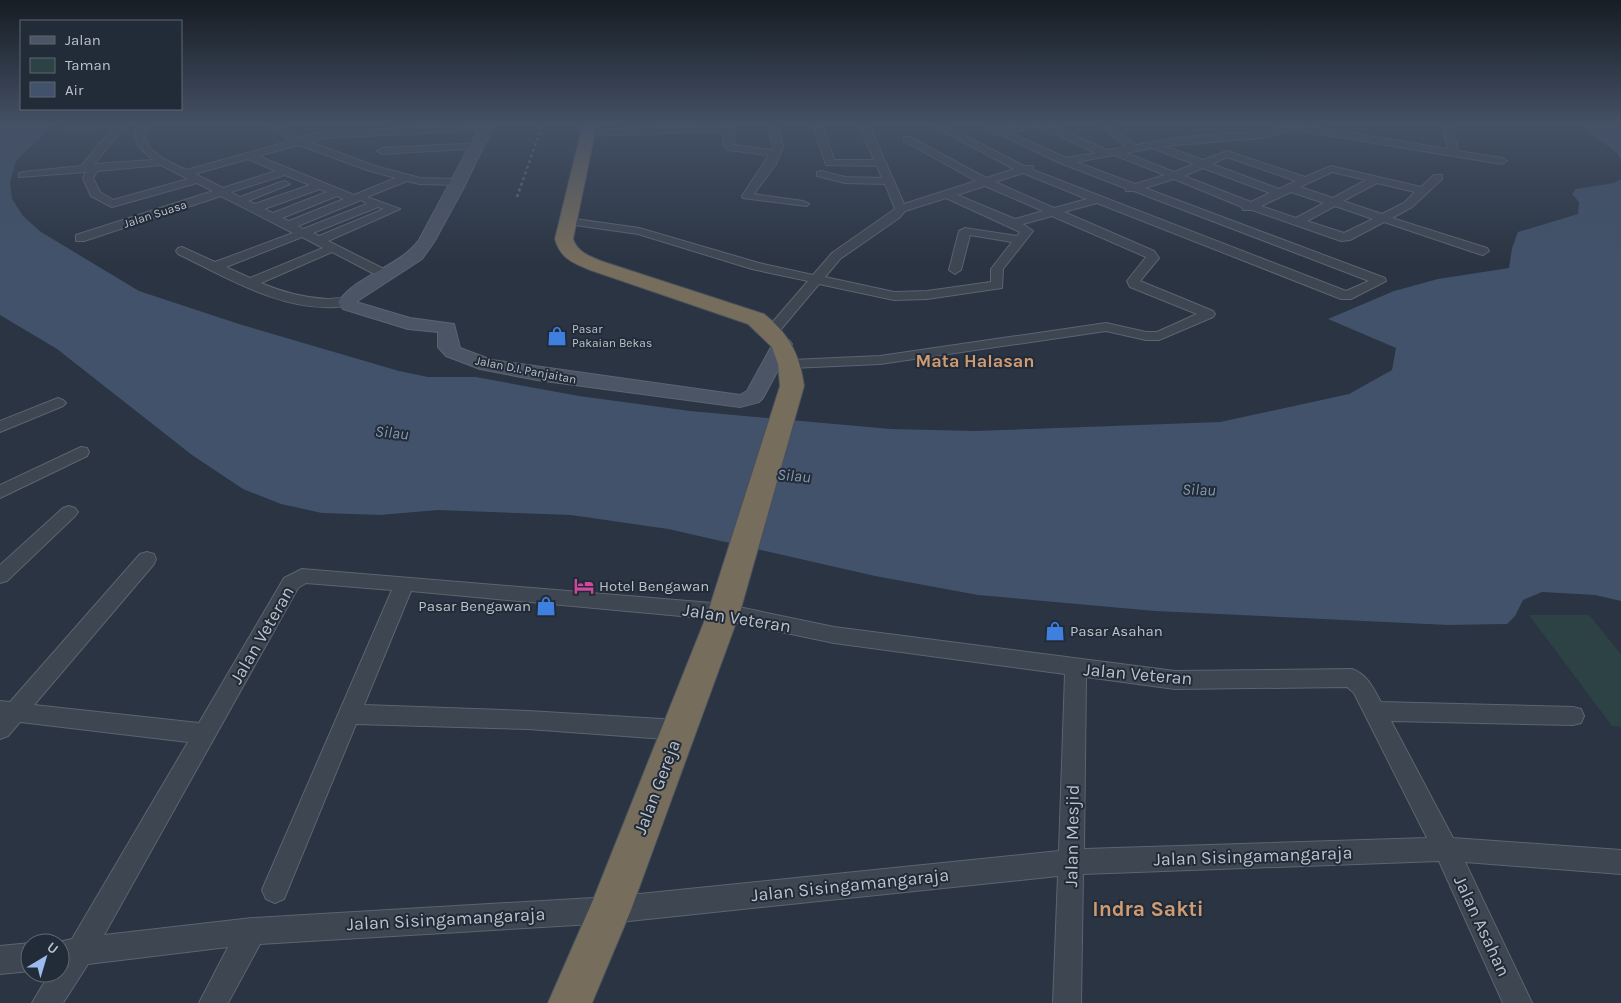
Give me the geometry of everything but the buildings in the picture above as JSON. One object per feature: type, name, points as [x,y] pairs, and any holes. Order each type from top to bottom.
[{"type":"highway","points":[[580,170],[564,239],[566,249],[573,256],[756,318],[777,338],[792,375]]},
{"type":"highway","name":"Jalan Gereja","points":[[570,1003],[610,910],[724,612],[738,570],[792,375]]},
{"type":"main road","points":[[347,302],[353,294],[416,256],[432,232],[466,170]]},
{"type":"main road","name":"Jalan D.I. Panjaitan","points":[[347,302],[358,309],[386,318],[443,326],[447,328],[448,347],[453,352],[487,364],[537,374],[740,401],[752,398],[756,394],[777,338]]},
{"type":"street","points":[[23,175],[66,170]]},
{"type":"street","points":[[89,170],[88,178],[95,194],[112,204],[196,180]]},
{"type":"street","points":[[176,170],[386,275]]},
{"type":"street","points":[[183,174],[197,170]]},
{"type":"street","points":[[283,170],[337,192],[394,209],[318,241]]},
{"type":"street","points":[[378,170],[404,178],[430,182],[460,182]]},
{"type":"street","points":[[765,170],[747,196],[803,204]]},
{"type":"street","points":[[883,170],[901,209]]},
{"type":"street","points":[[792,375],[1106,326],[1146,336],[1159,336],[1208,314],[1135,284],[1133,281],[1153,258],[1152,255],[985,182],[962,170]]},
{"type":"street","points":[[777,338],[816,280],[836,256],[895,216],[901,209],[1024,170],[1346,296],[1380,281],[1087,170]]},
{"type":"street","points":[[1157,170],[1251,206],[1346,237],[1408,205],[1438,177]]},
{"type":"street","points":[[1014,223],[1174,176],[1188,170]]},
{"type":"street","points":[[1217,170],[1279,193]]},
{"type":"street","points":[[1273,170],[1306,181]]},
{"type":"street","points":[[1190,236],[1329,170]]},
{"type":"street","points":[[1340,170],[1424,191]]},
{"type":"street","name":"Jalan Suasa","points":[[80,238],[286,171]]},
{"type":"street","points":[[820,174],[845,180],[889,181]]},
{"type":"street","points":[[238,201],[302,178]]},
{"type":"street","points":[[288,226],[404,178]]},
{"type":"street","points":[[1297,222],[1337,202],[1376,179]]},
{"type":"street","points":[[254,209],[320,185]]},
{"type":"street","points":[[1291,188],[1483,251]]},
{"type":"street","points":[[271,218],[337,192]]},
{"type":"street","points":[[568,221],[639,231],[743,262],[816,280],[894,296],[927,295],[993,286],[998,283],[997,269],[1027,231],[1014,223],[946,194]]},
{"type":"street","points":[[215,267],[377,204]]},
{"type":"street","points":[[955,270],[965,232],[1021,240]]},
{"type":"street","points":[[249,283],[332,248]]},
{"type":"street","points":[[182,251],[267,292],[314,303],[347,302]]},
{"type":"street","points":[[0,427],[58,403]]},
{"type":"street","points":[[0,492],[81,452]]},
{"type":"street","points":[[0,576],[68,512]]},
{"type":"street","points":[[0,729],[7,711],[147,559]]},
{"type":"street","name":"Jalan Veteran","points":[[70,953],[206,734],[293,581],[302,576],[724,612],[834,635],[1076,669],[1175,680],[1346,677],[1359,683],[1376,711],[1446,849]]},
{"type":"street","points":[[275,890],[404,584]]},
{"type":"street","name":"Jalan Mesjid","points":[[1067,1003],[1076,669]]},
{"type":"street","points":[[7,711],[206,734]]},
{"type":"street","points":[[1376,711],[1573,716]]},
{"type":"street","points":[[349,714],[528,720],[678,730]]},
{"type":"street","name":"Jalan Sisingamangaraja","points":[[70,953],[252,931],[610,910],[1072,862],[1446,849],[1621,862]]},
{"type":"street","name":"Jalan Asahan","points":[[1446,849],[1518,1003]]},
{"type":"street","points":[[213,1003],[252,931]]},
{"type":"street","points":[[0,960],[20,958]]},
{"type":"street","name":"Jalan Veteran","points":[[46,1003],[56,983]]},
{"type":"green space","points":[[1529,615],[1589,615],[1621,654],[1621,727],[1612,726]]},
{"type":"water","name":"Silau","points":[[0,170],[13,170],[10,182],[12,199],[23,216],[41,232],[139,291],[239,324],[399,371],[428,377],[476,377],[579,396],[690,411],[891,429],[975,431],[1220,422],[1349,394],[1392,370],[1396,348],[1328,319],[1394,291],[1438,279],[1509,268],[1512,248],[1518,232],[1578,214],[1579,202],[1572,194],[1576,189],[1614,183],[1621,179],[1621,601],[1595,595],[1542,592],[1523,600],[1515,616],[1507,624],[1448,625],[1155,611],[978,595],[875,576],[668,529],[571,515],[438,510],[380,515],[322,513],[281,504],[243,489],[192,455],[57,349],[0,315]]},
{"type":"railway","points":[[517,197],[527,170]]},
{"type":"place","name":"Pasar Pakaian Bekas","points":[[557,336]]},
{"type":"place","name":"Hotel Bengawan","points":[[584,586]]},
{"type":"place","name":"Pasar Bengawan","points":[[546,606]]},
{"type":"place","name":"Pasar Asahan","points":[[1055,631]]},
{"type":"district","name":"Mata Halasan","points":[[975,361]]},
{"type":"district","name":"Indra Sakti","points":[[1148,909]]}]
